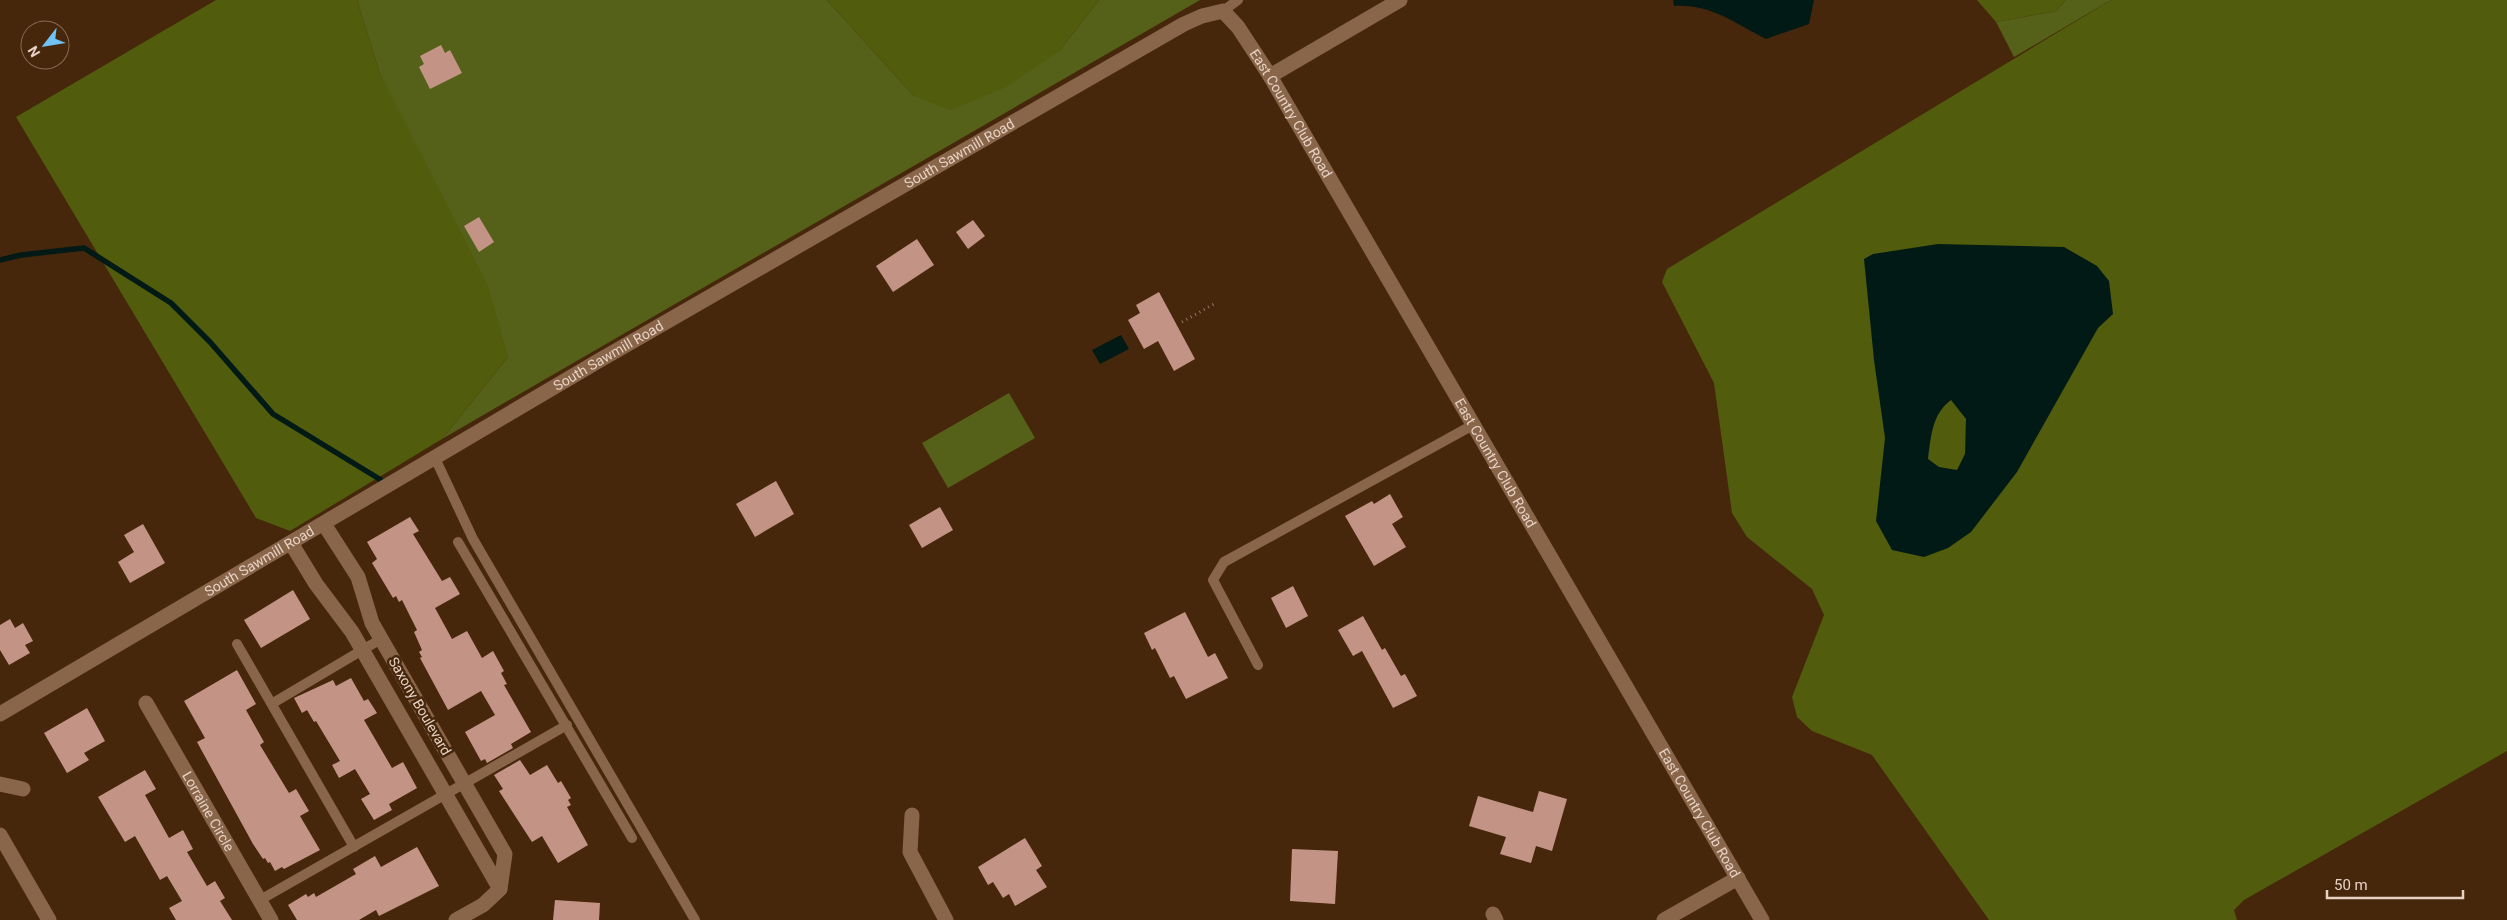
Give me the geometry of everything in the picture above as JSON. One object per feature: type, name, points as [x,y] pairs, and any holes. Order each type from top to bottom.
[{"type":"street","points":[[1270,76],[1400,0]]},
{"type":"street","name":"East Country Club Road","points":[[1223,11],[1238,27],[1270,76],[1762,920]]},
{"type":"street","name":"South Sawmill Road","points":[[0,714],[600,360],[1184,24],[1202,16],[1223,11]]},
{"type":"street","name":"Saxony Boulevard","points":[[324,524],[358,576],[372,623],[505,854],[500,889]]},
{"type":"street","name":"Saxony Boulevard","points":[[291,543],[316,584],[352,632],[500,889]]},
{"type":"street","name":"Lorraine Circle","points":[[146,703],[271,920]]},
{"type":"street","points":[[0,784],[23,789]]},
{"type":"street","points":[[912,816],[910,852],[946,920]]},
{"type":"street","points":[[0,835],[49,920]]},
{"type":"street","points":[[1664,920],[1738,878]]},
{"type":"street","points":[[456,920],[483,904],[500,889]]},
{"type":"lane","points":[[1223,11],[1238,0]]},
{"type":"lane","points":[[1258,665],[1213,580],[1224,562],[1474,425]]},
{"type":"lane","points":[[435,458],[473,539],[695,920]]},
{"type":"lane","points":[[458,542],[632,838]]},
{"type":"lane","points":[[273,703],[381,639]]},
{"type":"lane","points":[[237,644],[273,703],[354,848]]},
{"type":"lane","points":[[260,900],[567,725]]},
{"type":"path","points":[[1182,322],[1214,304]]},
{"type":"green space","points":[[216,0],[357,0],[379,71],[488,286],[508,357],[442,439],[290,531],[256,518],[16,117]]},
{"type":"green space","points":[[357,0],[827,0],[914,96],[1059,51],[1099,0],[1200,0],[442,439],[508,357],[379,71]]},
{"type":"green space","points":[[827,0],[1099,0],[1059,51],[1006,87],[950,110],[914,96]]},
{"type":"green space","points":[[1977,0],[2066,0],[2056,11],[1996,22]]},
{"type":"green space","points":[[2066,0],[2111,0],[2014,57],[1996,22],[2056,11]]},
{"type":"green space","points":[[2111,0],[2507,0],[2507,751],[2244,900],[2234,910],[2237,920],[1989,920],[1872,755],[1812,731],[1797,717],[1792,697],[1824,615],[1812,589],[1747,537],[1732,513],[1714,383],[1662,282],[1667,269]]},
{"type":"green space","points":[[1009,393],[1035,438],[948,488],[922,443]]},
{"type":"water","points":[[1673,0],[1814,0],[1809,24],[1766,39],[1711,11],[1687,6],[1674,6]]},
{"type":"water","points":[[1938,244],[2064,247],[2097,266],[2109,281],[2113,314],[2098,328],[2017,472],[1971,532],[1948,548],[1924,557],[1892,550],[1876,521],[1885,438],[1874,360],[1864,259],[1873,254]],"holes":[[[1951,400],[1966,419],[1965,454],[1957,470],[1939,467],[1928,459],[1933,426],[1940,412]]]},
{"type":"water","points":[[1121,335],[1129,349],[1100,364],[1092,350]]},
{"type":"building","points":[[441,45],[445,53],[450,50],[462,73],[430,89],[419,67],[424,64],[420,56]]},
{"type":"building","points":[[479,217],[494,242],[479,252],[464,226]]},
{"type":"building","points":[[973,220],[985,236],[968,249],[956,232]]},
{"type":"building","points":[[917,239],[934,265],[893,292],[876,266]]},
{"type":"building","points":[[1159,292],[1195,359],[1174,371],[1158,341],[1144,349],[1128,320],[1140,313],[1136,305]]},
{"type":"building","points":[[776,481],[794,514],[755,537],[736,504]]},
{"type":"building","points":[[1390,494],[1403,517],[1392,524],[1406,547],[1374,566],[1345,516],[1372,501],[1374,504]]},
{"type":"building","points":[[940,507],[953,530],[922,548],[909,525]]},
{"type":"building","points":[[410,517],[419,531],[413,534],[442,581],[450,577],[460,594],[435,608],[452,639],[467,631],[482,658],[493,651],[504,671],[501,673],[507,684],[504,685],[531,732],[511,744],[513,748],[487,763],[485,759],[481,761],[465,732],[495,715],[481,691],[448,710],[420,658],[422,657],[419,652],[422,650],[414,632],[417,630],[402,600],[399,602],[396,596],[393,598],[372,563],[377,559],[367,542]]},
{"type":"building","points":[[143,524],[165,563],[130,583],[118,562],[134,552],[124,535]]},
{"type":"building","points":[[1293,586],[1308,616],[1286,628],[1271,598]]},
{"type":"building","points":[[293,590],[310,619],[261,648],[244,620]]},
{"type":"building","points":[[1185,612],[1208,657],[1215,653],[1228,678],[1186,699],[1174,676],[1170,678],[1155,648],[1152,650],[1144,633]]},
{"type":"building","points":[[1363,616],[1382,650],[1385,648],[1401,676],[1405,674],[1417,696],[1393,708],[1362,651],[1353,656],[1338,630]]},
{"type":"building","points":[[10,619],[15,628],[23,623],[33,641],[25,645],[30,653],[9,665],[0,650],[0,625]]},
{"type":"building","points":[[237,670],[256,704],[246,710],[264,742],[260,745],[289,793],[296,789],[309,811],[300,816],[320,850],[284,869],[282,867],[275,871],[270,862],[268,863],[265,858],[263,859],[253,844],[197,742],[205,738],[184,701]]},
{"type":"building","points":[[351,678],[364,701],[368,699],[377,713],[364,720],[392,768],[403,762],[417,788],[389,804],[392,810],[374,820],[361,799],[370,794],[355,769],[339,778],[332,765],[340,761],[316,721],[314,722],[307,710],[302,713],[294,698],[333,680],[336,686]]},
{"type":"building","points":[[87,708],[105,741],[84,753],[89,760],[67,773],[44,733]]},
{"type":"building","points":[[520,760],[530,775],[547,765],[558,783],[561,781],[571,798],[568,800],[571,805],[567,807],[588,845],[558,863],[542,836],[532,842],[499,791],[503,789],[494,775]]},
{"type":"building","points":[[145,770],[156,789],[145,795],[169,838],[183,830],[193,849],[187,852],[207,886],[215,881],[225,898],[220,901],[232,920],[176,920],[169,908],[182,901],[167,876],[160,880],[135,836],[125,842],[98,797]]},
{"type":"building","points":[[1539,791],[1567,799],[1552,851],[1536,846],[1531,863],[1500,854],[1506,837],[1469,826],[1478,796],[1533,812]]},
{"type":"building","points":[[1025,838],[1042,866],[1036,870],[1047,887],[1015,906],[1009,894],[1003,898],[993,882],[988,885],[978,867]]},
{"type":"building","points":[[417,847],[439,886],[379,916],[376,910],[359,920],[297,920],[288,905],[306,894],[308,897],[314,893],[316,897],[356,874],[353,869],[375,856],[381,867]]},
{"type":"building","points":[[1292,849],[1338,851],[1335,904],[1290,901]]},
{"type":"building","points":[[555,900],[600,903],[599,920],[553,920]]},
{"type":"waterway","points":[[0,260],[21,255],[84,248],[171,303],[210,342],[273,414],[381,480]]}]
